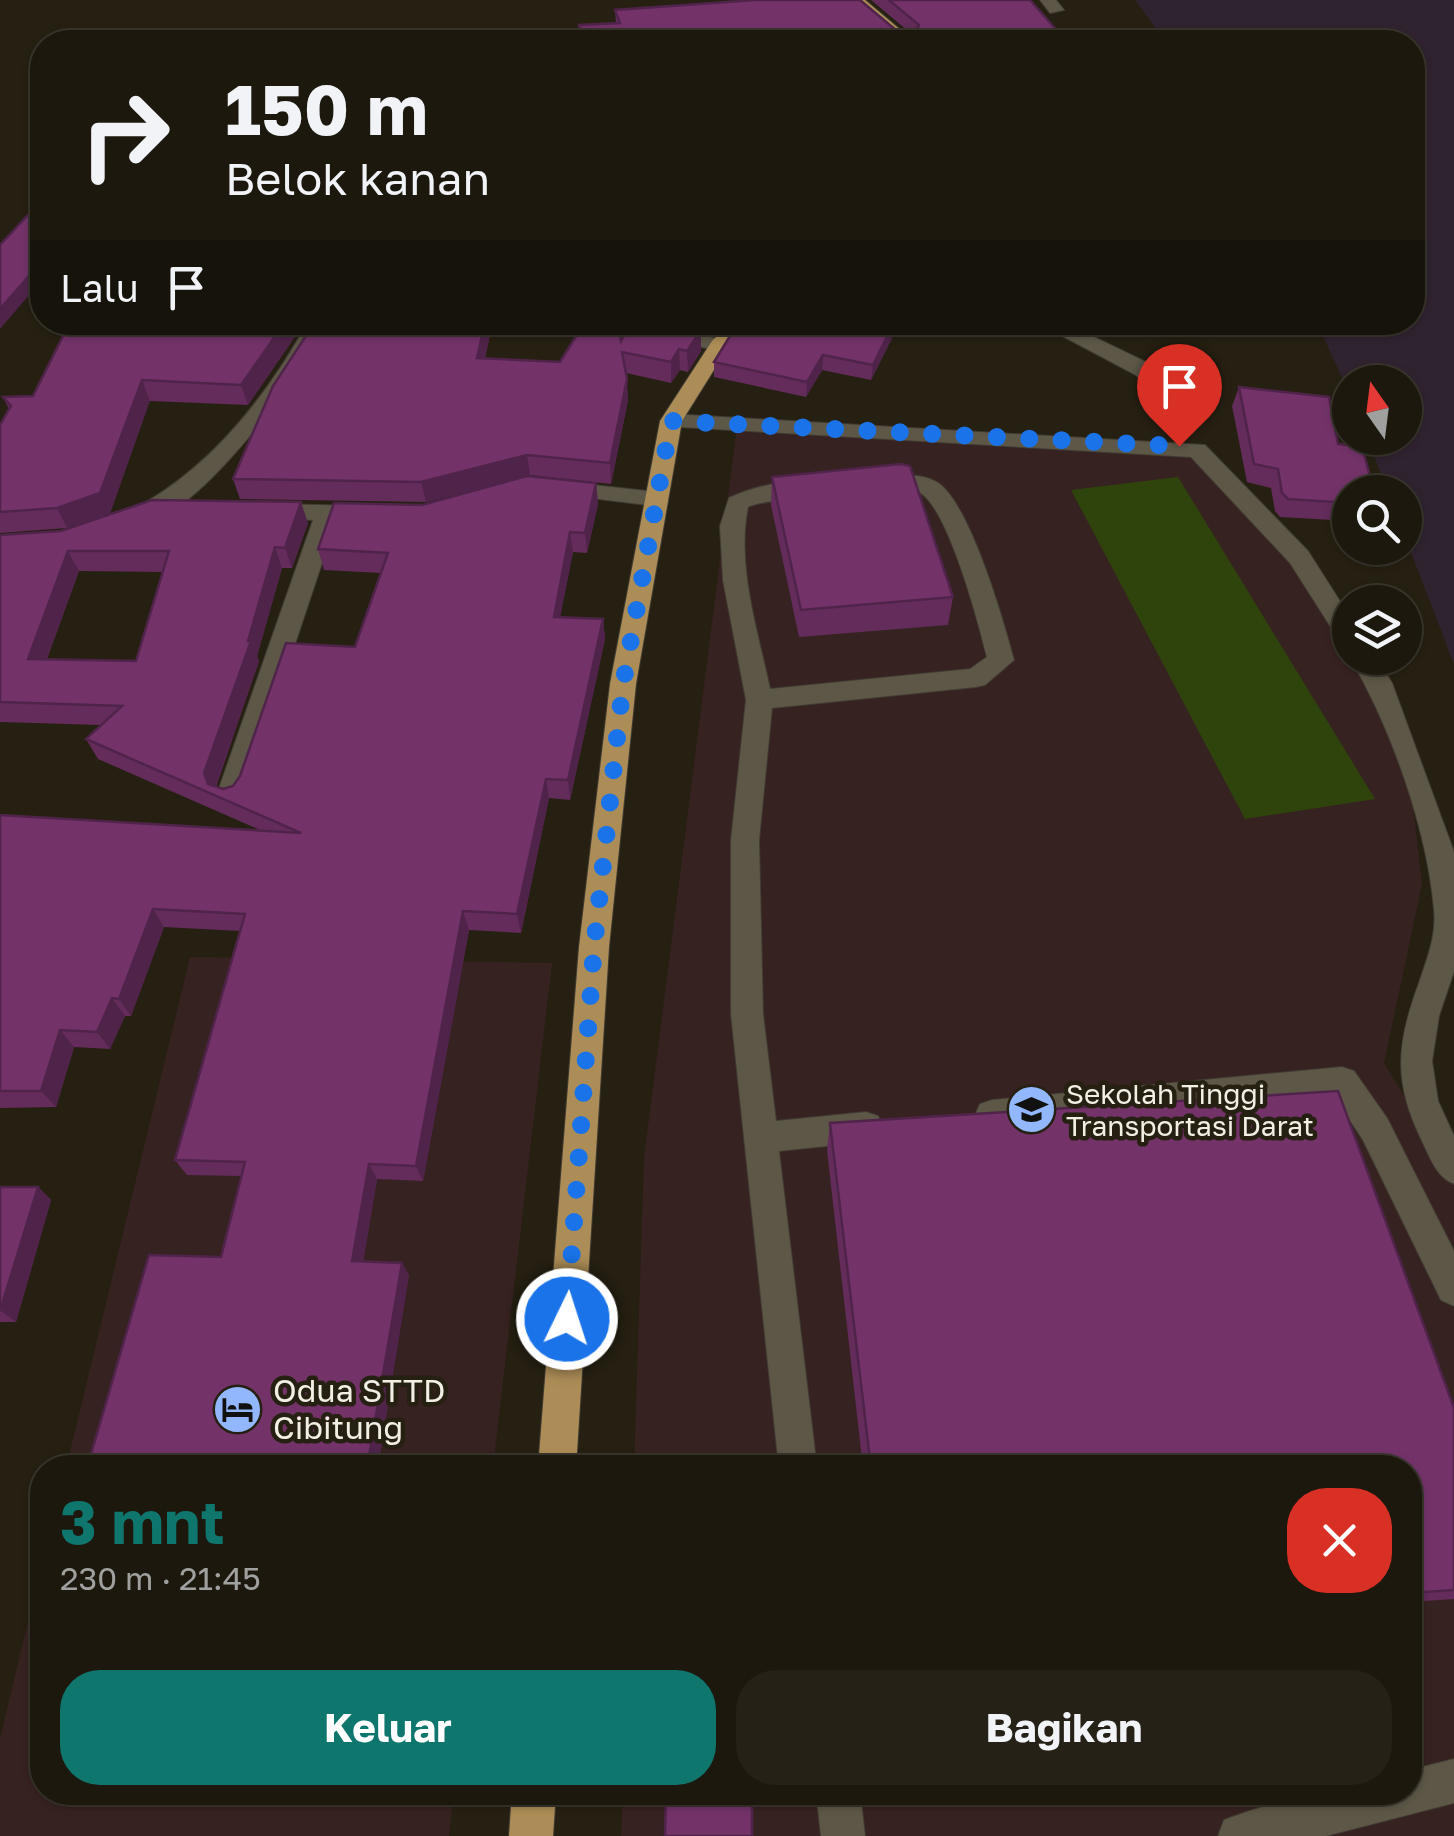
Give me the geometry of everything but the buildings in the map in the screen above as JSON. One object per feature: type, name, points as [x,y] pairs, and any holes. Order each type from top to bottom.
[{"type":"main road","points":[[856,0],[892,30]]},
{"type":"main road","points":[[558,1455],[594,947],[623,684],[671,421],[719,345],[729,335]]},
{"type":"main road","points":[[530,1836],[533,1805]]},
{"type":"street","points":[[111,527],[158,509],[244,433],[313,335]]},
{"type":"street","points":[[674,335],[719,345]]},
{"type":"street","points":[[1073,335],[1142,369],[1188,401]]},
{"type":"street","points":[[671,421],[1197,450],[1299,557],[1332,609]]},
{"type":"street","points":[[759,700],[976,678],[1001,660],[956,527],[931,488],[904,482],[764,492],[737,504],[732,513],[735,580],[759,700],[745,840],[747,1014],[796,1455]]},
{"type":"street","points":[[530,486],[656,499]]},
{"type":"street","points":[[158,509],[196,510]]},
{"type":"street","points":[[233,511],[386,514]]},
{"type":"street","points":[[230,794],[327,514]]},
{"type":"street","points":[[1374,675],[1446,871],[1450,922],[1440,968],[1418,1024],[1413,1072],[1432,1130],[1454,1168]]},
{"type":"street","points":[[955,1118],[1342,1082],[1375,1129],[1454,1288]]},
{"type":"street","points":[[758,1138],[896,1124]]},
{"type":"street","points":[[1422,1789],[1454,1781]]},
{"type":"street","points":[[839,1805],[843,1836]]},
{"type":"street","points":[[1240,1836],[1361,1805]]},
{"type":"shaded area","points":[[1135,0],[1454,0],[1454,664],[1416,565],[1422,565],[1422,475],[1381,475],[1374,455],[1422,455],[1422,365],[1336,365],[1322,335],[1425,335],[1425,30],[1157,30]]},
{"type":"shaded area","name":"Sekolah Tinggi Transportasi Darat","points":[[737,426],[1185,449],[1299,545],[1332,610],[1332,675],[1364,675],[1408,764],[1422,884],[1384,1063],[1454,1179],[1454,1836],[621,1836],[622,1805],[1422,1805],[1422,1455],[634,1455],[644,1158]]},
{"type":"shaded area","points":[[190,957],[552,963],[494,1455],[69,1455]]},
{"type":"shaded area","points":[[30,1614],[30,1805],[453,1805],[449,1836],[0,1836],[0,1738]]},
{"type":"green space","points":[[1178,477],[1375,799],[1245,819],[1071,490]]},
{"type":"place","name":"Sekolah Tinggi Transportasi Darat","points":[[1031,1110]]},
{"type":"place","name":"Odua STTD Cibitung","points":[[238,1409]]},
{"type":"route","points":[[567,1319],[594,947],[623,684],[671,421],[1179,446]]}]
